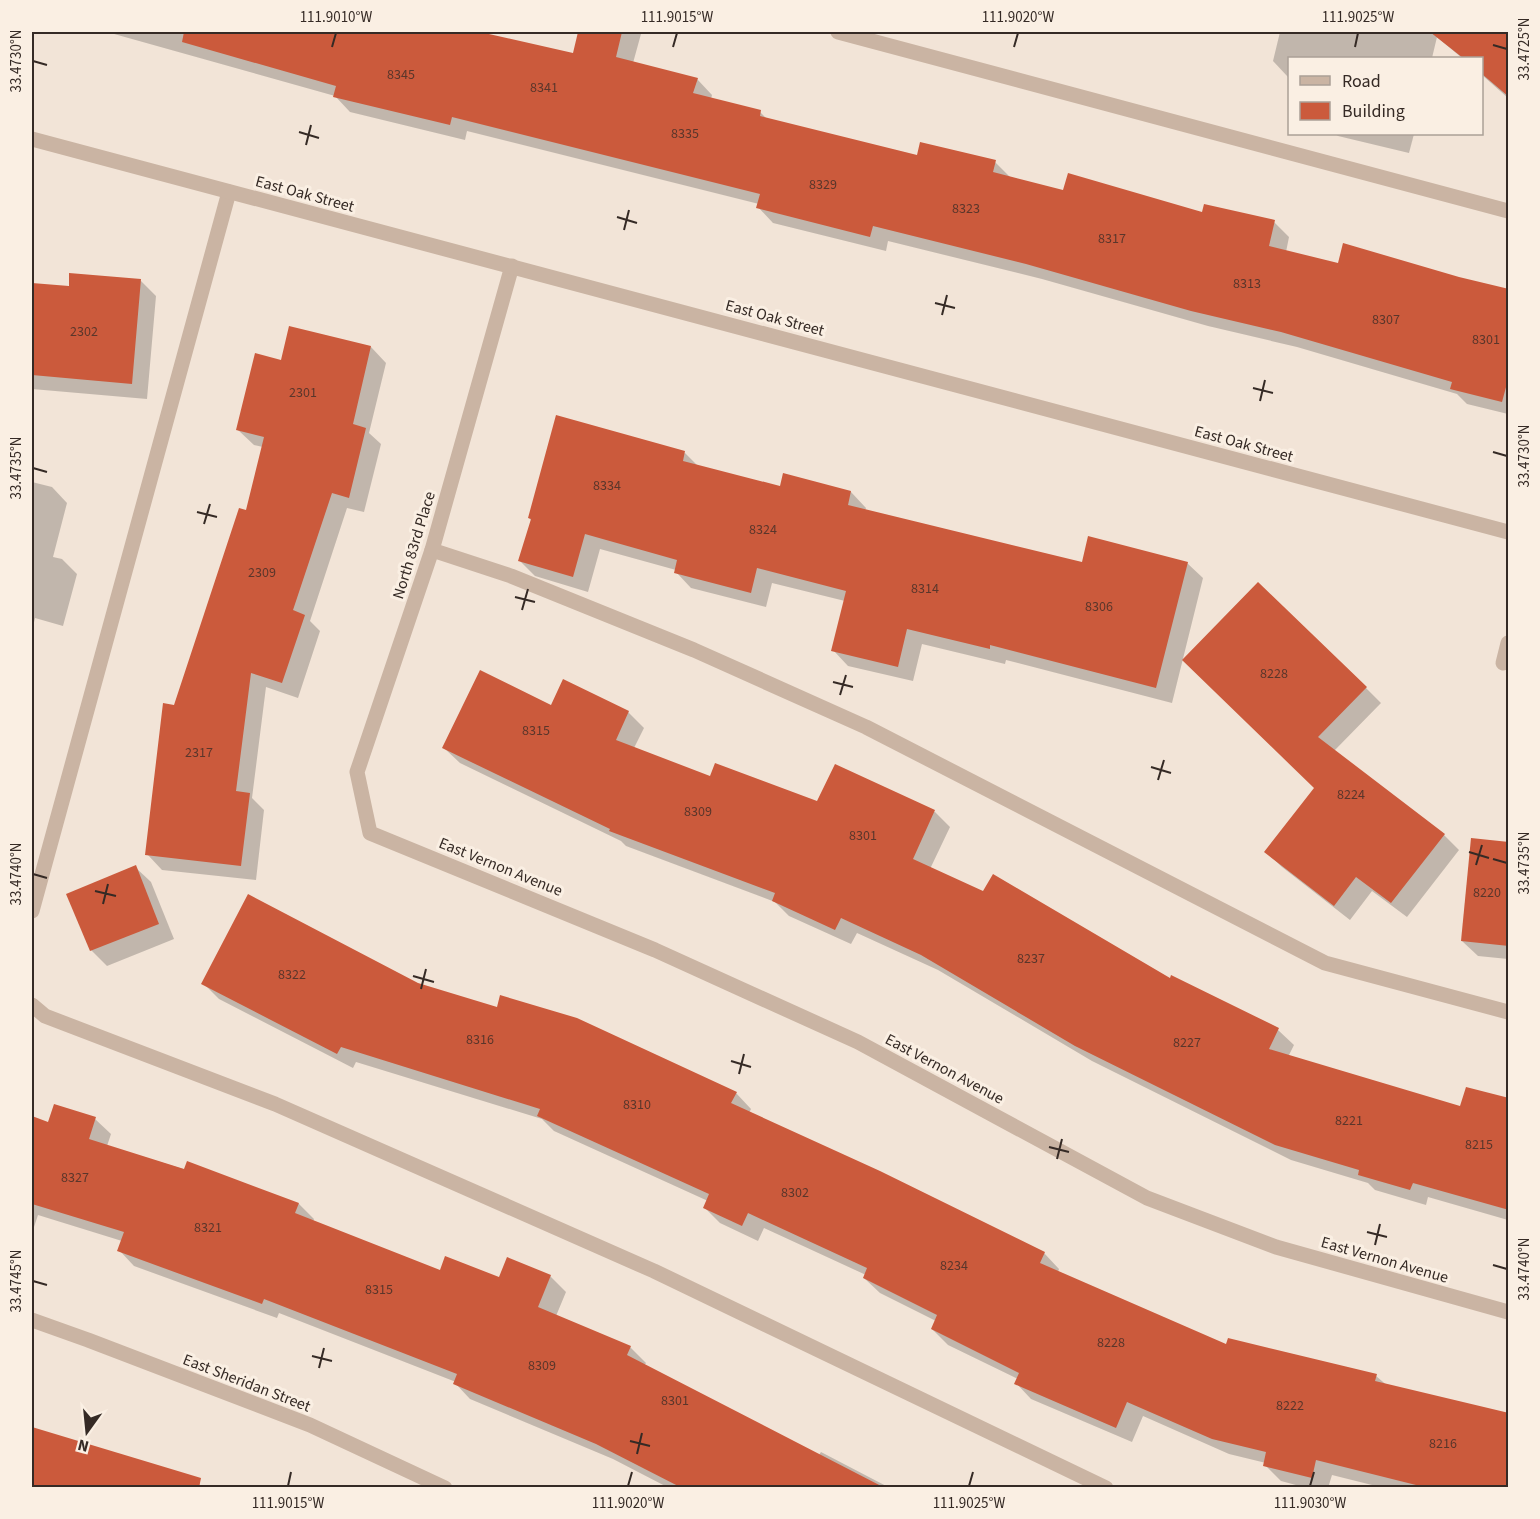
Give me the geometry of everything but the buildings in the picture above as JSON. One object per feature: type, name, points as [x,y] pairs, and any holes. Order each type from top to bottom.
[{"type":"street","points":[[838,32],[1509,212]]},
{"type":"street","name":"East Oak Street","points":[[32,139],[1509,532]]},
{"type":"street","points":[[32,911],[230,192]]},
{"type":"street","name":"North 83rd Place","points":[[370,833],[357,772],[432,550],[512,266]]},
{"type":"street","points":[[432,550],[511,576],[694,650],[866,727],[1325,963],[1509,1012]]},
{"type":"street","points":[[1503,663],[1509,643]]},
{"type":"street","name":"East Vernon Avenue","points":[[370,833],[655,950],[858,1042],[1147,1198],[1276,1247],[1509,1312]]},
{"type":"street","points":[[32,1005],[45,1016],[275,1104],[654,1271],[1106,1488]]},
{"type":"street","name":"East Sheridan Street","points":[[32,1320],[310,1425],[445,1488]]}]
